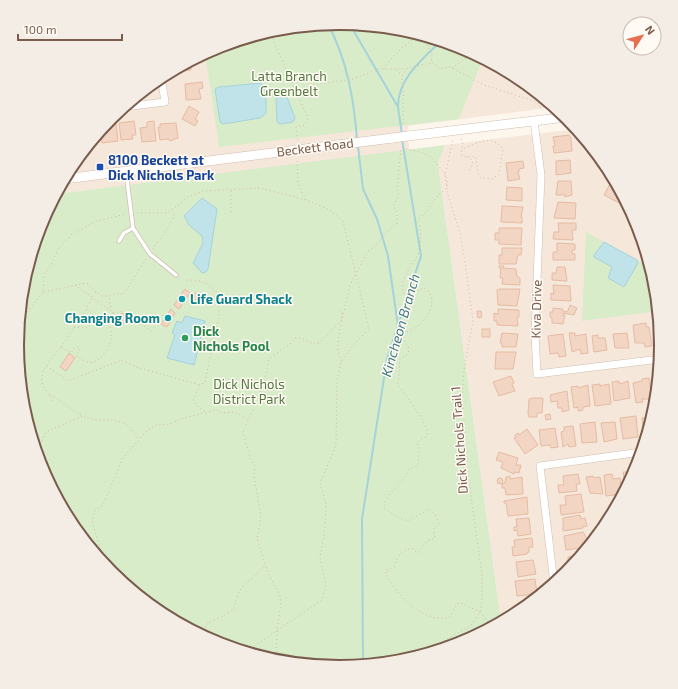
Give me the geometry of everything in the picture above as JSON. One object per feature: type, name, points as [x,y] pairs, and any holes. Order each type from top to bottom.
[{"type":"street","points":[[134,106],[165,102],[163,84]]},
{"type":"street","name":"Beckett Road","points":[[71,178],[558,118]]},
{"type":"street","name":"Kiva Drive","points":[[534,121],[540,175],[535,334],[537,374],[653,360]]},
{"type":"street","points":[[553,575],[540,466],[634,453]]},
{"type":"lane","points":[[125,171],[133,228],[150,254],[176,275]]},
{"type":"lane","points":[[119,241],[124,233],[133,228]]},
{"type":"path","points":[[272,37],[291,76],[308,118],[305,124],[296,127],[298,142]]},
{"type":"path","points":[[384,69],[389,60],[398,50],[414,39]]},
{"type":"path","points":[[425,41],[432,55],[432,62],[440,69],[452,68],[468,57]]},
{"type":"path","points":[[298,92],[316,85],[353,79],[379,69],[407,68],[425,65],[432,62]]},
{"type":"path","points":[[403,124],[403,76],[407,68]]},
{"type":"path","points":[[452,68],[484,85],[537,102],[543,112]]},
{"type":"path","points":[[396,69],[403,76]]},
{"type":"path","points":[[291,76],[302,77],[309,83],[316,85]]},
{"type":"path","name":"Dick Nichols Trail 1","points":[[454,139],[445,175],[447,188],[460,233],[470,292],[473,321],[464,370],[462,395],[469,481],[482,575],[482,603],[480,612]]},
{"type":"path","points":[[461,139],[462,156],[472,159],[474,164],[469,171]]},
{"type":"path","points":[[462,149],[477,142],[487,141],[498,144],[503,149],[501,170],[497,177],[492,180],[485,179],[480,176],[476,157],[467,157]]},
{"type":"path","points":[[341,362],[337,347],[350,285],[368,251],[372,249],[389,228],[397,224],[397,213],[393,206],[399,195],[397,189],[401,148],[426,153],[432,157],[445,175]]},
{"type":"path","points":[[297,161],[298,184],[306,200]]},
{"type":"path","points":[[137,213],[162,213],[173,211],[195,193],[203,191],[260,188],[306,200],[330,210],[343,221],[369,329],[356,342],[341,362],[337,381],[336,446],[320,482],[326,504],[325,528],[320,558],[326,585],[322,600],[253,648]]},
{"type":"path","points":[[447,188],[437,196],[427,211],[418,220],[421,237],[417,254],[402,283],[402,289],[406,296],[424,288],[429,291],[433,298],[433,304],[424,321],[403,334],[404,340],[409,349],[408,354],[400,359],[397,379],[399,390],[409,399],[421,417],[428,432],[426,437],[422,438],[417,443],[419,451],[418,466],[409,469],[401,485],[387,496],[384,508],[399,518],[408,521],[429,509],[435,514],[438,524],[433,530],[435,538],[427,541],[418,553],[411,548],[405,551],[398,556],[395,566],[385,571],[389,582],[408,604],[432,616],[444,619],[450,617],[457,604],[460,603],[480,612],[488,622]]},
{"type":"path","points":[[231,190],[231,214]]},
{"type":"path","points":[[43,292],[87,283],[102,296],[109,296],[119,293],[122,295],[173,220],[173,211]]},
{"type":"path","points":[[26,312],[43,292],[44,276],[58,249],[73,233],[97,221],[127,214]]},
{"type":"path","points":[[187,280],[199,280],[210,284],[218,294],[219,316],[204,382],[200,384],[194,400],[196,406],[207,413]]},
{"type":"path","points":[[75,285],[113,313],[117,314],[123,311],[151,331],[165,313]]},
{"type":"path","points":[[53,401],[42,384],[42,374],[96,292]]},
{"type":"path","points":[[109,296],[111,311]]},
{"type":"path","points":[[74,327],[86,328],[93,322],[92,313],[86,309]]},
{"type":"path","points":[[276,653],[277,630],[281,603],[280,596],[265,564],[257,539],[261,516],[254,476],[255,467],[250,458],[243,432],[264,383],[269,359],[290,344],[295,338],[301,338],[314,344],[319,343],[342,320],[342,312],[340,310]]},
{"type":"path","points":[[61,347],[70,353],[74,348],[78,347],[80,348],[76,356],[88,363],[93,362],[108,348],[111,340],[108,320],[113,313]]},
{"type":"path","points":[[47,366],[68,381],[122,360],[136,367],[200,384]]},
{"type":"path","points":[[50,395],[83,416],[101,421],[109,418],[119,421],[134,431],[139,438]]},
{"type":"path","points":[[101,550],[92,521],[95,510],[103,505],[123,458],[139,438],[157,424],[167,425],[217,410],[222,413],[235,412],[248,419]]},
{"type":"path","points":[[40,444],[46,432],[83,416]]},
{"type":"path","points":[[205,629],[208,623],[234,610],[235,599],[242,585],[265,564]]},
{"type":"path","points":[[443,642],[467,628],[480,612]]},
{"type":"shaded area","points":[[318,30],[360,30],[380,32],[421,40],[460,53],[478,62],[514,83],[547,108],[408,126],[409,151],[63,193],[77,169],[102,137],[131,108],[164,83],[218,53],[257,40],[298,32]]},
{"type":"shaded area","points":[[569,130],[601,169],[622,205],[643,263],[651,303],[654,344],[648,406],[637,446],[622,484],[601,520],[562,567],[531,594],[500,614],[438,164],[445,145]]},
{"type":"green space","name":"Latta Branch Greenbelt","points":[[318,30],[360,30],[380,32],[421,40],[460,53],[481,64],[459,119],[219,147],[206,59],[238,46],[257,40],[298,32]]},
{"type":"green space","name":"Dick Nichols District Park","points":[[445,145],[438,164],[500,614],[460,636],[421,649],[380,657],[360,659],[339,660],[298,657],[257,649],[218,636],[181,617],[164,606],[131,581],[116,567],[77,520],[56,484],[35,426],[27,386],[24,344],[30,283],[41,243],[56,205],[63,193]]},
{"type":"green space","points":[[586,232],[643,263],[648,283],[652,312],[582,321]]},
{"type":"water","points":[[261,83],[264,88],[266,100],[266,112],[264,115],[260,118],[223,124],[220,122],[215,89],[219,87]]},
{"type":"water","points":[[280,94],[287,97],[295,118],[293,122],[280,124],[277,122],[276,97]]},
{"type":"water","points":[[202,198],[217,209],[208,269],[206,272],[202,273],[193,263],[203,243],[202,236],[189,225],[184,216]]},
{"type":"water","points":[[604,242],[637,260],[638,263],[624,287],[608,278],[612,267],[594,257]]},
{"type":"water","points":[[185,316],[205,321],[194,365],[167,358],[175,335],[172,333],[177,321],[182,323]]},
{"type":"building","points":[[202,82],[203,88],[199,89],[201,99],[186,100],[185,84]]},
{"type":"building","points":[[189,106],[199,112],[195,119],[198,121],[195,126],[182,119]]},
{"type":"building","points":[[134,121],[136,135],[132,135],[133,139],[121,140],[119,123]]},
{"type":"building","points":[[154,121],[156,141],[142,142],[140,128],[147,127],[147,122]]},
{"type":"building","points":[[176,123],[178,138],[170,141],[169,139],[160,140],[158,127],[160,127],[160,124]]},
{"type":"building","points":[[116,124],[118,141],[102,143],[102,138]]},
{"type":"building","points":[[569,135],[571,138],[572,151],[554,153],[553,146],[555,146],[553,137]]},
{"type":"building","points":[[570,160],[571,173],[556,175],[556,161]]},
{"type":"building","points":[[523,161],[524,168],[519,169],[518,172],[520,179],[508,181],[506,163]]},
{"type":"building","points":[[558,181],[571,181],[572,195],[565,197],[565,195],[556,195]]},
{"type":"building","points":[[610,184],[621,204],[621,204],[604,195]]},
{"type":"building","points":[[507,187],[522,188],[522,201],[506,200]]},
{"type":"building","points":[[558,202],[576,203],[575,219],[554,218]]},
{"type":"building","points":[[502,206],[523,207],[521,217],[522,223],[501,222]]},
{"type":"building","points":[[558,223],[576,223],[576,230],[572,230],[573,240],[553,239],[554,232],[559,232]]},
{"type":"building","points":[[499,228],[522,228],[521,245],[499,244],[499,240],[495,240],[495,233],[499,233]]},
{"type":"building","points":[[557,243],[575,244],[575,250],[572,250],[572,253],[575,254],[575,260],[553,260],[553,252],[557,252]]},
{"type":"building","points":[[502,248],[522,248],[521,255],[518,255],[516,264],[499,264],[499,255],[502,255]]},
{"type":"building","points":[[499,266],[504,266],[503,268],[516,269],[517,276],[520,278],[520,285],[502,284],[503,278],[500,278],[501,268],[499,268]]},
{"type":"building","points":[[557,267],[565,267],[567,281],[552,280],[552,273],[556,273]]},
{"type":"building","points":[[553,285],[570,286],[571,301],[551,300],[551,293],[554,294]]},
{"type":"building","name":"Life Guard Shack","points":[[185,289],[190,293],[179,309],[174,305]]},
{"type":"building","points":[[520,289],[517,306],[498,305],[497,290]]},
{"type":"building","points":[[194,293],[203,295],[202,301],[193,299]]},
{"type":"building","points":[[570,305],[577,308],[574,315],[563,313],[563,315],[565,315],[563,324],[552,323],[550,312],[553,312],[553,308],[563,309],[563,312],[568,311]]},
{"type":"building","name":"Changing Room","points":[[171,309],[175,313],[167,327],[161,324]]},
{"type":"building","points":[[498,309],[519,310],[519,317],[517,317],[518,326],[497,325],[497,321],[494,321],[494,313],[498,314]]},
{"type":"building","points":[[477,311],[481,311],[482,317],[478,318]]},
{"type":"building","points":[[122,313],[128,318],[124,324],[117,320]]},
{"type":"building","points":[[646,323],[646,327],[649,327],[652,346],[645,347],[644,343],[635,343],[633,325]]},
{"type":"building","points":[[482,329],[490,329],[490,337],[482,337]]},
{"type":"building","points":[[502,333],[518,334],[516,347],[502,347],[502,343],[500,343]]},
{"type":"building","points":[[569,333],[575,333],[575,336],[586,334],[588,353],[581,354],[580,349],[572,352]]},
{"type":"building","points":[[627,333],[629,348],[615,348],[613,334]]},
{"type":"building","points":[[563,334],[566,356],[559,357],[558,353],[550,354],[548,336]]},
{"type":"building","points":[[598,335],[598,338],[605,338],[607,350],[594,352],[592,336]]},
{"type":"building","points":[[496,352],[516,352],[513,369],[495,369]]},
{"type":"building","points":[[69,353],[75,358],[66,371],[60,367]]},
{"type":"building","points":[[511,376],[515,391],[499,396],[493,382]]},
{"type":"building","points":[[649,378],[651,389],[649,399],[642,399],[643,402],[636,403],[633,383],[642,381],[642,379]]},
{"type":"building","points":[[619,381],[620,384],[628,381],[630,398],[614,401],[612,382]]},
{"type":"building","points":[[600,384],[600,386],[609,384],[611,404],[595,406],[592,385]]},
{"type":"building","points":[[588,385],[590,406],[583,407],[583,410],[578,411],[578,407],[574,408],[571,387],[578,386],[578,388]]},
{"type":"building","points":[[567,391],[569,410],[562,412],[562,408],[558,408],[557,401],[551,402],[550,395]]},
{"type":"building","points":[[543,398],[542,413],[537,413],[537,417],[529,417],[529,399]]},
{"type":"building","points":[[550,414],[551,419],[546,420],[545,415]]},
{"type":"building","points":[[636,416],[638,437],[623,439],[620,418]]},
{"type":"building","points":[[642,418],[645,418],[643,426]]},
{"type":"building","points":[[595,422],[597,442],[582,443],[580,424]]},
{"type":"building","points":[[615,422],[617,439],[604,442],[601,423]]},
{"type":"building","points":[[573,426],[576,446],[569,447],[568,444],[563,447],[561,432],[564,431],[564,427]]},
{"type":"building","points":[[555,428],[558,447],[551,448],[550,445],[541,446],[539,430]]},
{"type":"building","points":[[527,429],[538,445],[525,454],[514,438],[516,437],[515,435],[518,433],[519,435]]},
{"type":"building","points":[[499,452],[518,458],[516,465],[521,465],[519,473],[514,472],[514,474],[501,468],[503,462],[496,460]]},
{"type":"building","points":[[623,472],[627,472],[624,479]]},
{"type":"building","points":[[578,474],[580,484],[576,484],[577,491],[559,493],[558,485],[564,485],[563,476]]},
{"type":"building","points":[[612,474],[613,479],[620,478],[621,486],[616,495],[606,496],[604,475]]},
{"type":"building","points":[[510,476],[510,479],[522,477],[523,494],[506,495],[505,488],[502,488],[502,484],[505,483],[506,477]]},
{"type":"building","points":[[593,476],[594,478],[600,477],[603,494],[590,493],[586,477]]},
{"type":"building","points":[[500,478],[503,481],[500,484],[497,481]]},
{"type":"building","points":[[581,494],[584,512],[561,515],[560,505],[566,505],[565,496]]},
{"type":"building","points":[[527,497],[528,514],[508,516],[506,503],[504,503],[504,501]]},
{"type":"building","points":[[580,515],[581,519],[585,518],[587,526],[563,531],[563,518]]},
{"type":"building","points":[[529,518],[531,534],[518,536],[517,530],[514,531],[514,527],[517,527],[516,519]]},
{"type":"building","points":[[583,532],[587,539],[579,548],[566,550],[564,536]]},
{"type":"building","points":[[532,538],[533,547],[529,547],[529,552],[527,554],[513,556],[512,547],[515,547],[514,540]]},
{"type":"building","points":[[533,560],[536,574],[518,577],[516,562]]},
{"type":"building","points":[[535,579],[536,590],[530,595],[517,596],[515,581]]},
{"type":"waterway","points":[[331,30],[345,66],[352,95],[357,140]]},
{"type":"waterway","name":"Kincheon Branch","points":[[353,30],[398,107],[402,135]]},
{"type":"waterway","points":[[398,106],[399,96],[407,78],[419,62],[437,45]]},
{"type":"waterway","name":"Kincheon Branch","points":[[363,659],[362,519],[387,359],[421,256],[402,139]]},
{"type":"waterway","points":[[358,146],[363,189],[377,219],[388,256],[398,326]]},
{"type":"place","name":"8100 Beckett at Dick Nichols Park","points":[[100,167]]},
{"type":"place","name":"Life Guard Shack","points":[[182,299]]},
{"type":"place","name":"Changing Room","points":[[168,318]]},
{"type":"place","name":"Dick Nichols Pool","points":[[185,338]]}]
